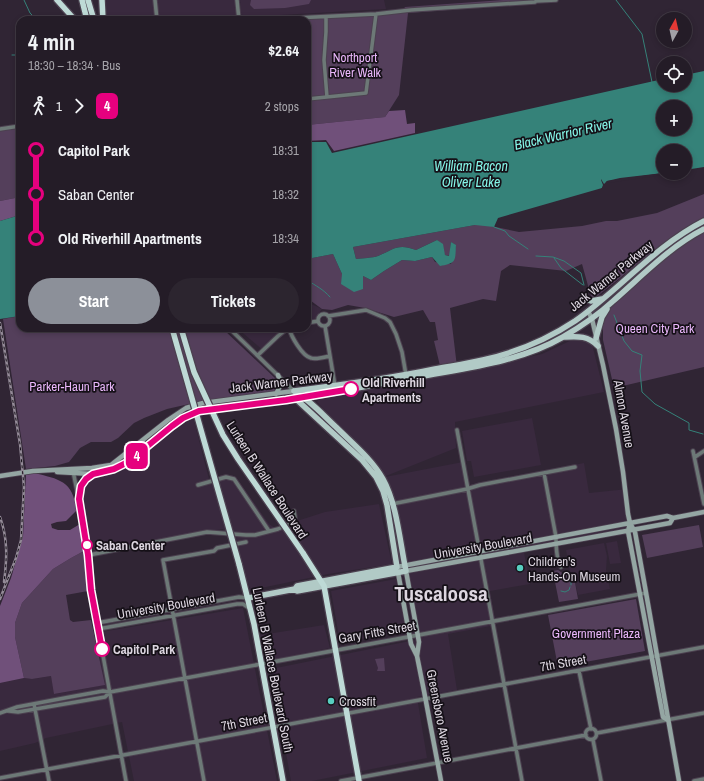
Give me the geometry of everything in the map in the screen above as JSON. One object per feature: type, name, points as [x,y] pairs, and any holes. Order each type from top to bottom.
[{"type":"highway","points":[[57,0],[71,16]]},
{"type":"highway","points":[[82,0],[86,16]]},
{"type":"highway","points":[[88,0],[93,16]]},
{"type":"highway","points":[[102,0],[103,16]]},
{"type":"highway","name":"Lurleen B Wallace Boulevard South","points":[[173,332],[240,564],[251,608],[283,781]]},
{"type":"highway","name":"Lurleen B Wallace Boulevard","points":[[182,332],[194,372],[223,435],[324,586],[359,779]]},
{"type":"main road","name":"Jack Warner Parkway","points":[[73,471],[111,464],[186,408],[203,403],[336,387],[476,362],[500,356],[547,336],[575,321],[605,298],[670,242],[704,221]]},
{"type":"main road","name":"Jack Warner Parkway","points":[[0,476],[23,472],[52,471],[73,471],[93,474],[114,469],[128,462],[183,418],[199,411],[305,398],[520,356],[562,338],[592,319],[659,260],[678,245],[704,229]]},
{"type":"main road","points":[[583,298],[591,301],[605,298]]},
{"type":"main road","points":[[596,338],[602,317],[611,303]]},
{"type":"main road","name":"Almon Avenue","points":[[588,311],[592,319],[603,365],[616,429],[630,524],[628,531],[639,594],[663,717],[668,720]]},
{"type":"main road","points":[[562,338],[585,337],[598,346]]},
{"type":"main road","points":[[276,394],[281,384],[278,376]]},
{"type":"main road","points":[[294,391],[296,399]]},
{"type":"main road","name":"Greensboro Avenue","points":[[294,391],[316,408],[350,442],[374,468],[386,485],[405,568],[418,636],[419,642],[417,656]]},
{"type":"main road","points":[[316,408],[314,404],[316,398],[321,394]]},
{"type":"main road","name":"Greensboro Avenue","points":[[296,399],[371,470],[390,504],[397,570],[411,637],[411,644],[417,656],[426,699],[441,781]]},
{"type":"main road","points":[[79,499],[81,486],[86,479],[93,474]]},
{"type":"main road","name":"University Boulevard","points":[[248,598],[295,589],[297,591],[324,586],[479,551],[556,536],[630,524],[667,516],[673,518],[704,512]]},
{"type":"main road","name":"University Boulevard","points":[[405,568],[480,558],[634,530],[670,523],[673,518]]},
{"type":"main road","name":"Almon Avenue","points":[[630,524],[634,530],[658,656],[679,781]]},
{"type":"main road","name":"University Boulevard","points":[[295,589],[297,586],[321,580],[397,570]]},
{"type":"street","points":[[155,0],[157,16]]},
{"type":"street","points":[[237,0],[239,16]]},
{"type":"street","points":[[311,18],[556,0]]},
{"type":"street","points":[[311,99],[366,93],[376,14]]},
{"type":"street","points":[[326,17],[324,60],[327,97]]},
{"type":"street","points":[[0,129],[16,127]]},
{"type":"street","points":[[318,321],[318,317],[325,314],[328,316],[366,310],[385,318],[390,322],[396,334],[402,352],[406,375]]},
{"type":"street","points":[[325,326],[329,322],[328,316]]},
{"type":"street","points":[[311,322],[318,321]]},
{"type":"street","points":[[318,321],[321,325],[325,326]]},
{"type":"street","points":[[325,326],[336,387]]},
{"type":"street","name":"Greensboro Avenue","points":[[233,332],[294,391]]},
{"type":"street","points":[[258,355],[284,332]]},
{"type":"street","points":[[291,332],[294,341],[312,359],[330,356]]},
{"type":"street","points":[[457,430],[522,781]]},
{"type":"street","points":[[693,451],[704,504]]},
{"type":"street","points":[[695,457],[704,451]]},
{"type":"street","points":[[390,504],[575,467]]},
{"type":"street","points":[[73,471],[88,555],[91,590],[126,781]]},
{"type":"street","points":[[544,473],[556,536],[559,563],[561,567]]},
{"type":"street","points":[[198,485],[226,477],[234,479],[269,531]]},
{"type":"street","points":[[88,555],[208,532],[246,535],[269,531],[278,529],[293,522],[295,518],[294,511]]},
{"type":"street","points":[[204,781],[163,560],[214,551],[217,548],[246,542]]},
{"type":"street","name":"Gary Fitts Street","points":[[0,713],[17,707],[103,691],[110,692],[336,649],[418,636],[646,593]]},
{"type":"street","points":[[236,598],[237,604]]},
{"type":"street","name":"University Boulevard","points":[[97,623],[236,598],[248,598]]},
{"type":"street","name":"University Boulevard","points":[[98,629],[237,604],[243,604],[251,608]]},
{"type":"street","name":"7th Street","points":[[0,778],[704,647]]},
{"type":"street","points":[[579,671],[591,729]]},
{"type":"street","name":"Gary Fitts Street","points":[[8,711],[18,712],[35,710],[105,697],[110,692]]},
{"type":"street","points":[[34,704],[49,781]]},
{"type":"street","points":[[597,733],[704,713]]},
{"type":"street","points":[[591,729],[595,730],[597,733]]},
{"type":"street","points":[[586,735],[586,731],[591,729]]},
{"type":"street","points":[[593,740],[597,737],[597,733]]},
{"type":"street","points":[[340,781],[359,779],[586,735]]},
{"type":"street","points":[[586,735],[588,739],[593,740]]},
{"type":"street","points":[[593,740],[601,781]]},
{"type":"street","points":[[694,781],[704,779]]},
{"type":"shaded area","points":[[106,0],[238,0],[240,16],[107,16]]},
{"type":"shaded area","points":[[240,0],[384,0],[386,9],[263,16],[244,16],[241,14]]},
{"type":"shaded area","points":[[405,110],[407,124],[415,123],[415,133],[334,151],[326,140],[311,141],[311,125],[385,117],[389,111]]},
{"type":"shaded area","points":[[16,198],[16,216],[0,221],[0,201]]},
{"type":"shaded area","points":[[311,304],[322,309],[314,320],[311,321]]},
{"type":"shaded area","points":[[242,332],[286,332],[264,351]]},
{"type":"shaded area","points":[[574,339],[584,339],[592,344],[604,392],[455,422],[456,448],[386,476],[317,402],[320,397],[479,368],[542,354]]},
{"type":"shaded area","points":[[193,417],[209,479],[223,475],[231,475],[236,477],[269,524],[275,528],[325,512],[379,504],[392,564],[328,574],[251,590],[223,529],[99,551],[91,548],[82,500],[84,485],[93,476],[121,468],[180,424]]},
{"type":"shaded area","points":[[532,418],[541,465],[474,477],[471,461],[467,461],[462,431]]},
{"type":"shaded area","points":[[463,462],[469,485],[584,463],[589,493],[628,489],[633,534],[523,547],[530,584],[490,591],[496,625],[448,634],[457,690],[417,697],[427,758],[312,781],[291,781],[271,669],[415,640],[385,477]]},
{"type":"shaded area","points":[[34,473],[51,477],[64,483],[72,493],[76,511],[66,521],[51,524],[52,528],[58,530],[70,530],[80,524],[84,551],[53,569],[22,603],[15,623],[15,637],[24,678],[0,683],[0,606],[11,578],[23,537],[26,474]]},
{"type":"shaded area","points":[[617,541],[621,563],[610,564],[606,543]]},
{"type":"shaded area","points":[[604,543],[607,556],[606,570],[610,589],[578,595],[574,577],[570,572],[566,550]]},
{"type":"shaded area","points":[[396,579],[406,630],[340,643],[331,591]]},
{"type":"shaded area","points":[[243,608],[277,781],[134,781],[122,722],[46,738],[35,743],[0,751],[0,683],[24,678],[32,679],[51,676],[55,694],[104,685],[95,633]]},
{"type":"shaded area","points":[[324,625],[330,648],[266,661],[261,635]]},
{"type":"green space","points":[[251,0],[311,0],[309,4],[285,8],[254,9],[250,5]]},
{"type":"green space","name":"Northport River Walk","points":[[503,0],[525,0],[525,4],[408,13],[399,95],[385,117],[311,125],[311,19],[401,13],[405,7]]},
{"type":"green space","points":[[16,128],[16,198],[0,201],[0,130]]},
{"type":"green space","points":[[704,194],[704,217],[689,225],[661,245],[592,300],[582,264],[566,271],[510,265],[501,271],[496,301],[483,299],[450,308],[457,367],[441,370],[434,341],[438,340],[435,322],[430,322],[423,310],[394,317],[365,308],[348,305],[332,310],[322,309],[311,301],[311,258],[333,254],[342,274],[363,276],[371,280],[402,260],[415,261],[432,257],[435,262],[451,264],[456,246],[451,242],[450,256],[445,255],[437,240],[416,250],[400,247],[392,249],[376,257],[356,259],[353,247],[475,225],[486,225],[519,232],[582,226],[657,213]]},
{"type":"green space","name":"Queen City Park","points":[[704,229],[704,367],[614,388],[603,340],[603,324],[611,303],[659,260]]},
{"type":"green space","name":"Parker-Haun Park","points":[[16,317],[16,332],[226,332],[277,380],[279,386],[274,392],[198,402],[167,409],[134,423],[118,438],[111,442],[91,442],[80,448],[69,462],[55,466],[26,469],[3,319]]},
{"type":"green space","points":[[699,525],[703,547],[647,558],[642,535]]},
{"type":"green space","name":"Capitol Park","points":[[84,551],[88,591],[66,595],[70,620],[73,622],[91,620],[105,685],[54,694],[51,676],[32,679],[24,678],[15,637],[15,623],[22,603],[53,569]]},
{"type":"green space","points":[[558,570],[565,575],[572,575],[574,577],[578,599],[559,602],[555,582],[558,581],[556,576],[554,577],[553,571]]},
{"type":"green space","name":"Government Plaza","points":[[636,599],[645,651],[558,667],[548,615]]},
{"type":"green space","points":[[384,658],[385,671],[377,671],[378,668],[375,659]]},
{"type":"water","name":"William Bacon Oliver Lake","points":[[704,71],[704,167],[692,169],[692,144],[656,144],[656,174],[607,181],[602,188],[498,218],[494,227],[475,225],[353,247],[356,259],[376,257],[392,249],[400,247],[416,250],[437,240],[443,244],[445,255],[449,256],[451,242],[456,245],[455,258],[450,264],[440,266],[432,257],[415,261],[402,260],[371,280],[363,276],[363,289],[354,292],[341,284],[342,274],[333,254],[311,258],[311,142],[326,142],[332,153],[656,81],[656,92],[692,92],[692,74]]},
{"type":"water","points":[[16,216],[16,317],[0,319],[0,221]]},
{"type":"pier","points":[[656,174],[656,176],[608,183],[601,190],[603,185],[601,179],[604,184],[607,181]]},
{"type":"waterway","points":[[24,0],[33,16]]},
{"type":"waterway","points":[[616,0],[642,34],[652,82]]},
{"type":"waterway","points":[[494,227],[505,231],[509,236],[528,249]]},
{"type":"waterway","points":[[536,256],[553,257],[564,261],[581,273],[584,285]]},
{"type":"waterway","points":[[554,258],[561,268],[583,285]]},
{"type":"waterway","points":[[311,283],[330,297]]},
{"type":"waterway","points":[[614,315],[624,341],[632,351],[642,355],[640,371],[642,392],[655,404],[689,423],[689,430],[703,434]]},
{"type":"waterway","points":[[561,591],[565,592],[569,590],[570,587]]},
{"type":"railway","points":[[0,323],[20,444],[24,487],[21,540],[16,558],[0,599]]},
{"type":"railway","points":[[0,517],[3,525],[6,549],[4,582]]},
{"type":"bus line","name":"4","points":[[102,649],[91,590],[85,530],[79,499],[81,486],[86,479],[93,474],[108,472],[128,462],[160,434],[183,418],[199,411],[305,398],[351,389]]},
{"type":"place","name":"Old Riverhill Apartments","points":[[351,389]]},
{"type":"place","name":"Saban Center","points":[[87,545]]},
{"type":"place","name":"Children's Hands-On Museum","points":[[520,568]]},
{"type":"place","name":"Capitol Park","points":[[102,649]]},
{"type":"place","name":"Crossfit","points":[[331,701]]},
{"type":"district","name":"Tuscaloosa","points":[[441,593]]},
{"type":"water label","name":"Black Warrior River","points":[[563,134]]}]
